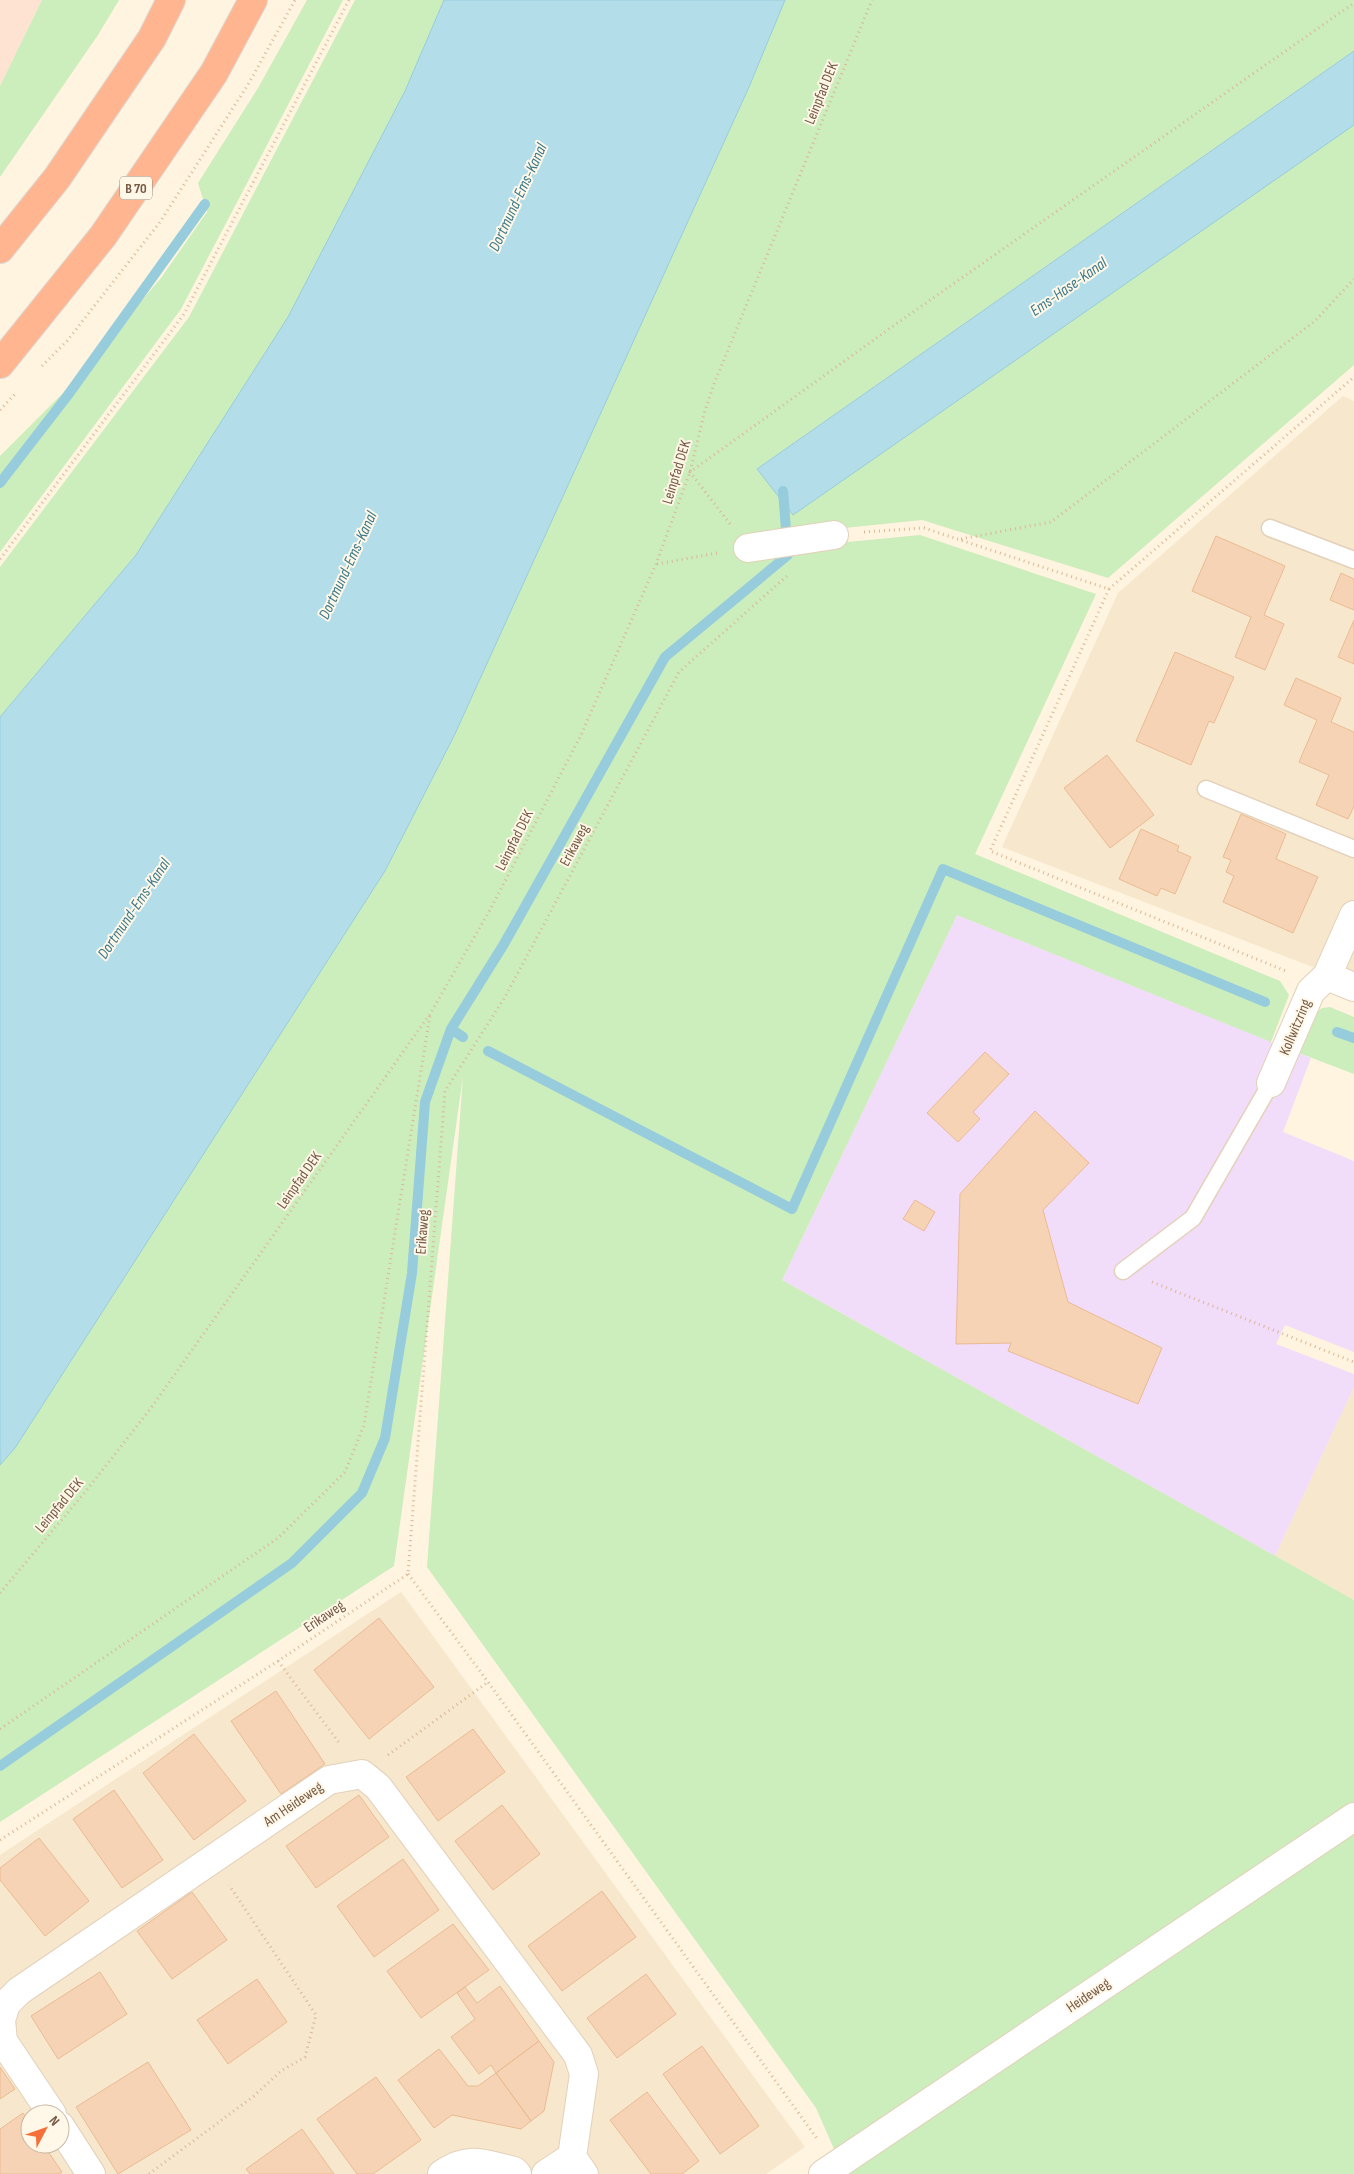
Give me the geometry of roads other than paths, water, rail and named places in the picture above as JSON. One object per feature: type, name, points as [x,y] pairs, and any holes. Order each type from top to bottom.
[{"type":"highway","points":[[0,249],[57,178],[152,38],[170,0]]},
{"type":"highway","name":"B 70","points":[[0,364],[103,236],[214,73],[253,0]]},
{"type":"street","points":[[748,548],[834,534]]},
{"type":"street","name":"Kollwitzring","points":[[1271,1083],[1310,992],[1327,976],[1354,915]]},
{"type":"street","points":[[1327,976],[1354,987]]},
{"type":"street","name":"Am Heideweg","points":[[45,2104],[3,2040],[1,2020],[6,2004],[19,1991],[329,1780],[362,1774],[378,1787],[578,2055],[584,2074],[578,2165]]},
{"type":"street","name":"Heideweg","points":[[830,2170],[1354,1817]]},
{"type":"street","points":[[70,2141],[92,2174]]},
{"type":"street","points":[[442,2174],[456,2164],[475,2162],[514,2171],[517,2174]]},
{"type":"street","points":[[546,2174],[578,2165]]},
{"type":"lane","points":[[1270,528],[1354,560]]},
{"type":"lane","points":[[1206,789],[1354,848]]},
{"type":"lane","points":[[1123,1271],[1193,1218],[1271,1083]]},
{"type":"water","name":"Dortmund-Ems-Kanal","points":[[444,0],[785,0],[749,87],[454,736],[385,871],[15,1448],[0,1465],[0,717],[136,555],[288,317],[405,91]]},
{"type":"water","name":"Ems-Hase-Kanal","points":[[1354,51],[1354,125],[793,515],[757,469]]},
{"type":"waterway","points":[[0,483],[68,395],[205,204]]},
{"type":"waterway","points":[[0,1766],[292,1563],[362,1493],[385,1438],[412,1273],[425,1102],[451,1029],[504,944],[665,657],[788,555],[783,491]]},
{"type":"waterway","points":[[488,1051],[792,1209],[943,869],[1265,1002]]},
{"type":"waterway","points":[[451,1029],[463,1037]]},
{"type":"waterway","points":[[1337,1032],[1354,1038]]}]
